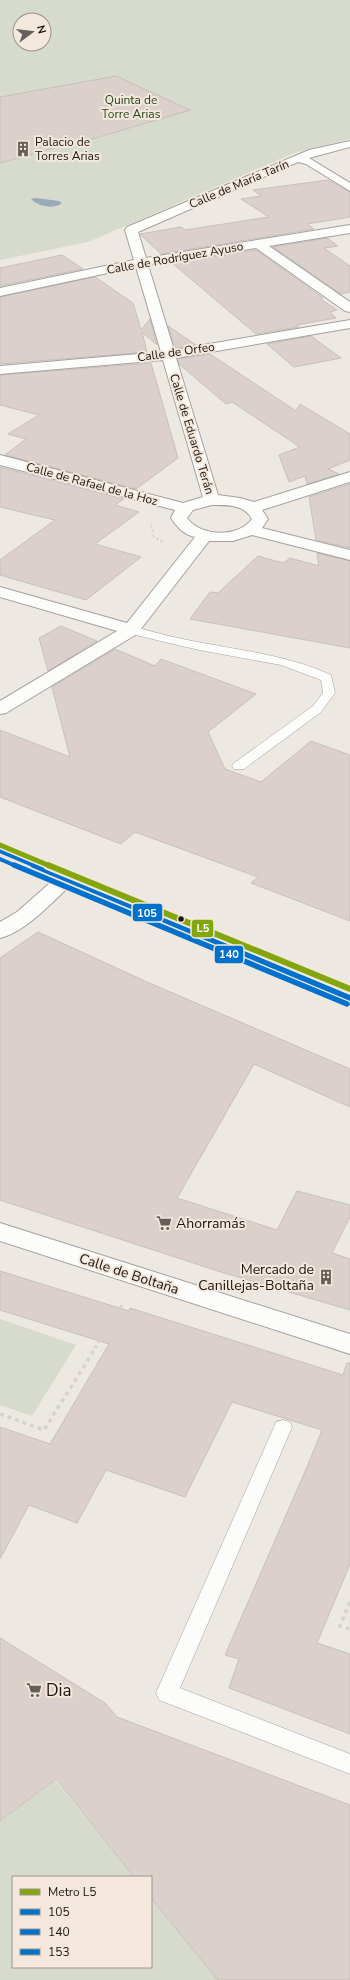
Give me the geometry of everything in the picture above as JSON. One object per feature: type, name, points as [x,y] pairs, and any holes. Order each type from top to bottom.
[{"type":"main road","points":[[0,851],[350,998]]},
{"type":"street","name":"Calle de María Tarín","points":[[131,230],[313,152],[350,144]]},
{"type":"street","points":[[298,159],[309,161],[350,188]]},
{"type":"street","name":"Calle de Rodríguez Ayuso","points":[[0,292],[139,263],[350,228]]},
{"type":"street","name":"Calle de Eduardo Terán","points":[[131,230],[139,263],[212,500]]},
{"type":"street","points":[[258,244],[350,308]]},
{"type":"street","name":"Calle de Orfeo","points":[[0,370],[168,355],[350,324]]},
{"type":"street","name":"Calle de Rafael de la Hoz","points":[[0,460],[185,508]]},
{"type":"street","points":[[252,508],[350,477]]},
{"type":"street","points":[[212,500],[234,501],[252,508],[258,513],[260,519],[258,525],[251,530],[230,536],[194,533],[181,524],[178,518],[185,508],[201,502],[212,500]]},
{"type":"street","points":[[251,530],[350,554]]},
{"type":"street","points":[[0,709],[131,630],[205,535]]},
{"type":"street","points":[[0,592],[131,630]]},
{"type":"street","points":[[0,932],[24,916],[66,879]]},
{"type":"street","name":"Calle de Boltaña","points":[[0,1232],[350,1344]]},
{"type":"lane","points":[[131,630],[207,647],[269,658],[308,668],[327,678],[329,693],[317,709],[239,766]]},
{"type":"lane","points":[[283,1427],[167,1693],[350,1764]]},
{"type":"path","points":[[108,0],[113,2]]},
{"type":"path","points":[[52,30],[66,28],[76,24],[113,2],[126,0]]},
{"type":"path","points":[[167,0],[165,10],[171,22],[241,75],[305,150],[313,152]]},
{"type":"path","points":[[0,9],[48,13],[84,20]]},
{"type":"path","points":[[76,24],[128,50],[158,61]]},
{"type":"path","points":[[66,28],[55,41],[53,49],[57,57],[77,76]]},
{"type":"path","points":[[0,40],[12,38]]},
{"type":"path","points":[[0,90],[158,61],[182,62],[217,85],[224,92],[221,97],[196,109],[63,153],[0,171]]},
{"type":"path","points":[[0,1414],[44,1430],[140,1277]]},
{"type":"path","points":[[350,1602],[340,1626],[350,1629]]},
{"type":"green space","name":"Quinta de Torre Arias","points":[[0,0],[350,0],[350,139],[297,152],[88,242],[0,260]]},
{"type":"green space","points":[[0,1319],[76,1345],[32,1416],[0,1405]]},
{"type":"green space","points":[[55,1780],[133,1876],[12,1876],[12,1968],[152,1968],[152,1899],[218,1980],[0,1980],[0,1821]]},
{"type":"water","points":[[36,198],[59,201],[62,203],[50,207],[37,204],[31,199]]},
{"type":"building","points":[[116,76],[190,110],[69,146],[64,145],[0,163],[0,97]]},
{"type":"building","points":[[328,180],[350,192],[350,217],[307,224],[314,229],[161,254],[140,234],[181,227],[185,230],[269,217],[241,199],[261,196],[253,190]]},
{"type":"building","points":[[327,238],[338,246],[324,248],[350,266],[350,292],[341,294],[273,247]]},
{"type":"building","points":[[256,250],[323,298],[319,298],[337,310],[330,312],[336,318],[296,325],[299,327],[256,334],[172,263]]},
{"type":"building","points":[[62,255],[83,269],[0,286],[0,268]]},
{"type":"building","points":[[95,277],[133,303],[141,330],[150,319],[157,345],[142,332],[147,352],[0,364],[0,297]]},
{"type":"building","points":[[168,326],[196,345],[175,348]]},
{"type":"building","points":[[311,336],[341,358],[294,367],[267,344]]},
{"type":"building","points":[[210,354],[296,411],[300,404],[350,434],[350,460],[328,469],[339,474],[307,484],[305,476],[289,482],[279,455],[300,447],[232,402],[226,404],[179,364],[178,359]]},
{"type":"building","points":[[151,363],[178,458],[136,489],[5,455],[26,439],[8,434],[39,415],[0,405],[0,375]]},
{"type":"building","points":[[0,467],[124,499],[115,505],[139,512],[95,544],[141,557],[86,600],[0,575],[0,560],[55,520],[0,507]]},
{"type":"building","points":[[350,484],[350,548],[316,540],[309,497]]},
{"type":"building","points":[[317,553],[350,561],[350,648],[190,619],[210,592],[218,593],[258,556],[283,563],[290,558],[319,566]]},
{"type":"building","points":[[61,626],[97,641],[48,671],[39,638]]},
{"type":"building","points":[[115,649],[155,666],[161,659],[256,694],[208,732],[225,769],[261,782],[311,741],[350,755],[350,921],[251,883],[258,877],[135,832],[121,844],[0,797],[0,730],[70,757],[52,687]]},
{"type":"building","points":[[38,932],[147,982],[350,1069],[350,1107],[254,1064],[177,1198],[277,1230],[297,1191],[350,1205],[350,1217],[332,1253],[350,1259],[350,1310],[221,1272],[0,1200],[0,958]]},
{"type":"building","points":[[0,1271],[129,1311],[130,1308],[343,1375],[347,1363],[350,1363],[350,1564],[317,1643],[350,1654],[350,1734],[229,1688],[239,1659],[225,1655],[322,1430],[232,1402],[185,1497],[106,1470],[77,1523],[29,1505],[0,1559],[0,1427],[50,1444],[109,1344],[0,1310]]},
{"type":"building","points":[[0,1638],[105,1703],[117,1717],[350,1805],[350,1980],[218,1980],[152,1899],[152,1876],[133,1876],[56,1779],[0,1821]]},
{"type":"metro line","name":"L5","points":[[0,845],[350,989]]},
{"type":"transit line","name":"153","points":[[3,845],[350,990]]},
{"type":"transit line","name":"105","points":[[0,851],[350,998]]},
{"type":"transit line","name":"140","points":[[0,859],[347,1004]]},
{"type":"place","name":"Palacio de Torres Arias","points":[[23,149]]},
{"type":"place","name":"Ahorramás","points":[[164,1223]]},
{"type":"place","name":"Mercado de Canillejas-Boltaña","points":[[326,1277]]},
{"type":"place","name":"Dia","points":[[34,1690]]}]
